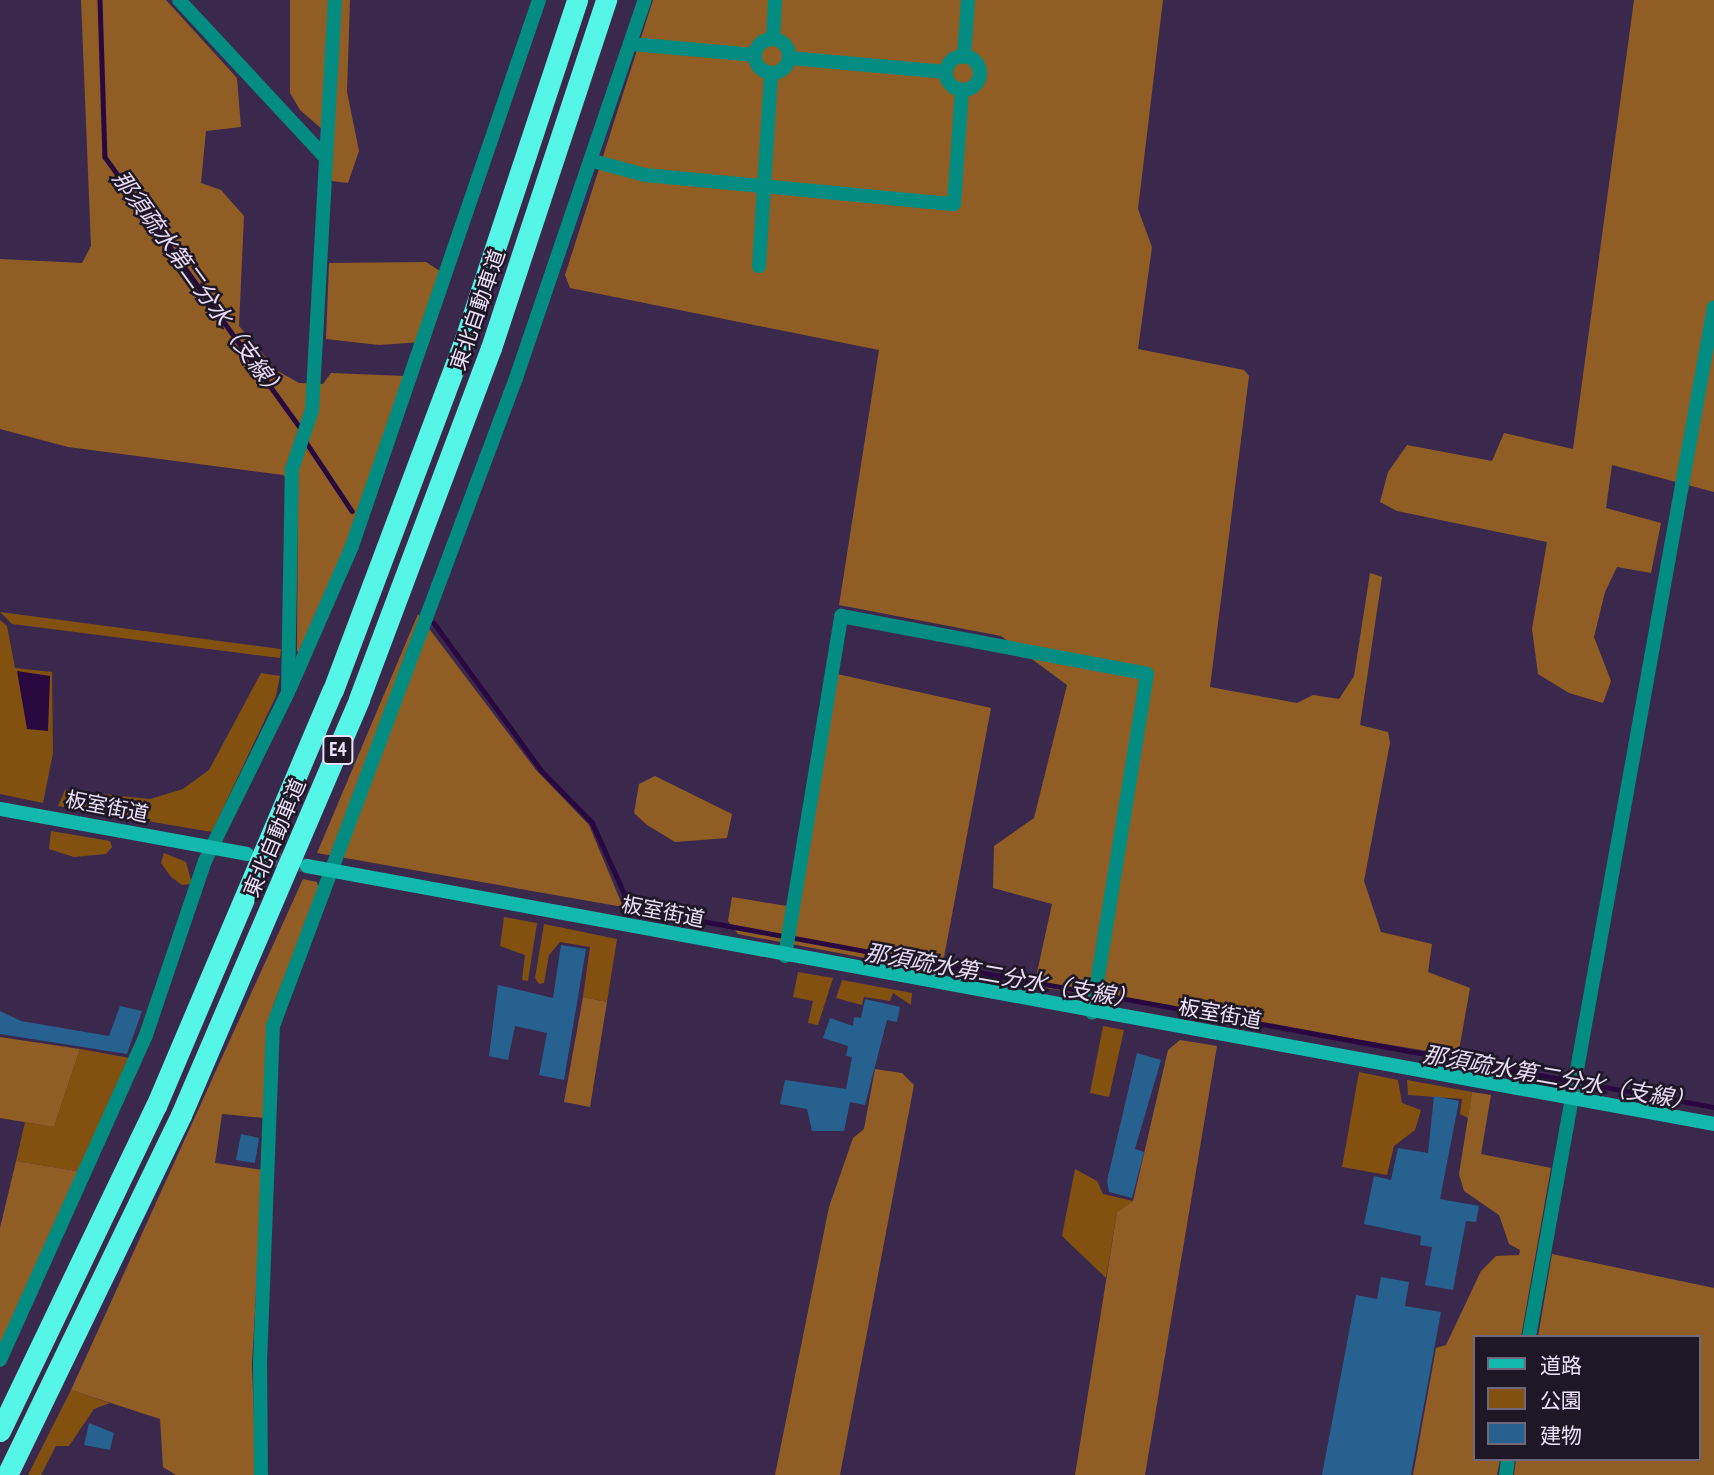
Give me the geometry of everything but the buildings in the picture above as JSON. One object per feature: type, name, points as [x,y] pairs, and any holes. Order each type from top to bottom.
[{"type":"highway","name":"東北自動車道","points":[[0,1431],[156,1106],[333,690],[474,313],[577,0]]},
{"type":"highway","name":"東北自動車道","points":[[7,1475],[176,1128],[359,699],[491,348],[606,0]]},
{"type":"main road","name":"板室街道","points":[[0,809],[247,854]]},
{"type":"main road","name":"板室街道","points":[[307,866],[1092,1013],[1714,1124]]},
{"type":"street","points":[[179,0],[324,156]]},
{"type":"street","points":[[288,692],[292,469],[312,410],[324,156],[335,0]]},
{"type":"street","points":[[0,1360],[146,1035],[213,848],[288,692],[352,546],[539,0]]},
{"type":"street","points":[[261,1475],[260,1363],[273,1026],[593,161],[645,0]]},
{"type":"street","points":[[773,39],[775,0]]},
{"type":"street","points":[[964,57],[968,0]]},
{"type":"street","points":[[773,39],[785,44],[789,58],[783,69],[771,73],[759,66],[755,55],[760,45],[773,39]]},
{"type":"street","points":[[632,44],[755,55]]},
{"type":"street","points":[[593,161],[645,174],[954,204],[962,90],[979,77],[976,64],[964,57]]},
{"type":"street","points":[[962,90],[950,85],[946,72],[950,63],[964,57]]},
{"type":"street","points":[[789,58],[946,72]]},
{"type":"street","points":[[760,266],[771,73]]},
{"type":"street","points":[[1529,1335],[1568,1097],[1714,307]]},
{"type":"street","points":[[785,956],[841,616],[1147,674],[1092,1013]]},
{"type":"green space","points":[[0,612],[281,649],[280,658],[12,624]]},
{"type":"green space","points":[[0,620],[7,626],[15,668],[52,672],[53,753],[43,803],[0,794]]},
{"type":"green space","points":[[261,673],[280,676],[276,696],[212,832],[58,806],[65,790],[150,799],[183,789],[209,770]]},
{"type":"green space","points":[[51,831],[110,841],[112,847],[106,854],[74,857],[49,849]]},
{"type":"green space","points":[[164,853],[186,862],[192,884],[182,885],[171,877],[161,863]]},
{"type":"green space","points":[[504,917],[537,923],[528,981],[522,980],[525,955],[500,946]]},
{"type":"green space","points":[[544,924],[617,939],[607,1002],[583,997],[590,947],[560,942],[549,955],[544,983],[539,984],[535,978]]},
{"type":"green space","points":[[798,972],[833,978],[818,1025],[808,1023],[813,1001],[793,997]]},
{"type":"green space","points":[[842,980],[912,993],[911,1005],[893,993],[890,1001],[864,997],[862,1005],[836,998]]},
{"type":"green space","points":[[1103,1026],[1124,1030],[1109,1097],[1090,1093]]},
{"type":"green space","points":[[80,1049],[130,1058],[83,1172],[16,1161],[25,1122],[54,1127]]},
{"type":"green space","points":[[1359,1072],[1398,1080],[1402,1103],[1421,1110],[1415,1130],[1394,1146],[1387,1175],[1342,1167]]},
{"type":"green space","points":[[1407,1080],[1472,1092],[1468,1118],[1460,1114],[1462,1099],[1408,1095]]},
{"type":"green space","points":[[1075,1169],[1097,1181],[1103,1194],[1133,1201],[1117,1212],[1106,1278],[1062,1236]]},
{"type":"green space","points":[[71,1390],[110,1403],[94,1409],[69,1446],[56,1446],[41,1475],[28,1475]]},
{"type":"shaded area","points":[[81,0],[166,0],[237,78],[241,127],[206,131],[201,183],[221,190],[244,216],[239,326],[276,370],[299,383],[323,384],[331,373],[405,376],[410,381],[302,655],[297,651],[298,490],[283,475],[68,447],[0,429],[0,259],[82,263],[91,246]]},
{"type":"shaded area","points":[[290,0],[350,0],[347,92],[359,151],[348,183],[332,181],[330,136],[300,110],[290,93]]},
{"type":"shaded area","points":[[653,0],[1163,0],[1138,209],[1152,247],[1138,349],[1244,370],[1249,376],[1210,687],[1297,703],[1313,695],[1339,699],[1354,676],[1370,573],[1382,577],[1360,725],[1388,732],[1390,743],[1364,881],[1381,932],[1432,944],[1428,972],[1470,988],[1458,1056],[1034,986],[1052,904],[993,888],[994,846],[1034,818],[1067,685],[1001,636],[839,605],[879,350],[570,288],[565,275]]},
{"type":"shaded area","points":[[1634,0],[1714,0],[1714,492],[1612,465],[1606,508],[1661,523],[1651,573],[1617,567],[1605,592],[1594,637],[1611,681],[1603,703],[1569,693],[1538,674],[1532,629],[1547,542],[1397,511],[1380,502],[1388,472],[1407,445],[1492,461],[1504,433],[1573,449]]},
{"type":"shaded area","points":[[426,262],[440,271],[422,342],[379,345],[326,339],[329,263]]},
{"type":"shaded area","points":[[418,614],[536,770],[589,825],[623,907],[317,853]]},
{"type":"shaded area","points":[[17,671],[50,676],[48,731],[27,729]]},
{"type":"shaded area","points":[[837,674],[991,708],[944,957],[929,970],[738,934],[728,921],[732,897],[799,908]]},
{"type":"shaded area","points":[[655,776],[732,814],[727,838],[675,842],[647,825],[634,813],[639,784]]},
{"type":"shaded area","points":[[303,879],[317,882],[319,889],[273,1006],[265,1118],[222,1114],[215,1163],[263,1170],[252,1364],[256,1475],[176,1475],[163,1467],[160,1419],[71,1390]]},
{"type":"shaded area","points":[[583,997],[607,1002],[590,1107],[564,1102]]},
{"type":"shaded area","points":[[0,1037],[80,1049],[54,1127],[0,1118]]},
{"type":"shaded area","points":[[1180,1040],[1217,1046],[1145,1475],[1075,1475],[1117,1212],[1133,1201],[1168,1050]]},
{"type":"shaded area","points":[[875,1069],[902,1073],[914,1085],[840,1475],[775,1475],[829,1207],[853,1138],[864,1129]]},
{"type":"shaded area","points":[[1472,1092],[1491,1095],[1481,1154],[1551,1168],[1521,1335],[1472,1335],[1472,1461],[1500,1461],[1497,1475],[1413,1475],[1436,1348],[1446,1345],[1481,1271],[1496,1256],[1519,1255],[1520,1250],[1509,1244],[1499,1215],[1464,1191],[1459,1174]]},
{"type":"shaded area","points":[[16,1161],[83,1172],[0,1354],[0,1228]]},
{"type":"shaded area","points":[[1552,1254],[1714,1288],[1714,1475],[1514,1475],[1516,1461],[1700,1461],[1700,1335],[1538,1335]]},
{"type":"waterway","name":"那須疏水第二分水（支線）","points":[[100,0],[105,157],[302,430]]},
{"type":"waterway","name":"那須疏水第二分水（支線）","points":[[306,442],[352,511]]},
{"type":"waterway","name":"那須疏水第二分水（支線）","points":[[434,623],[541,770],[592,822],[631,908],[1714,1107]]},
{"type":"tunnel","points":[[253,855],[307,866]]}]
